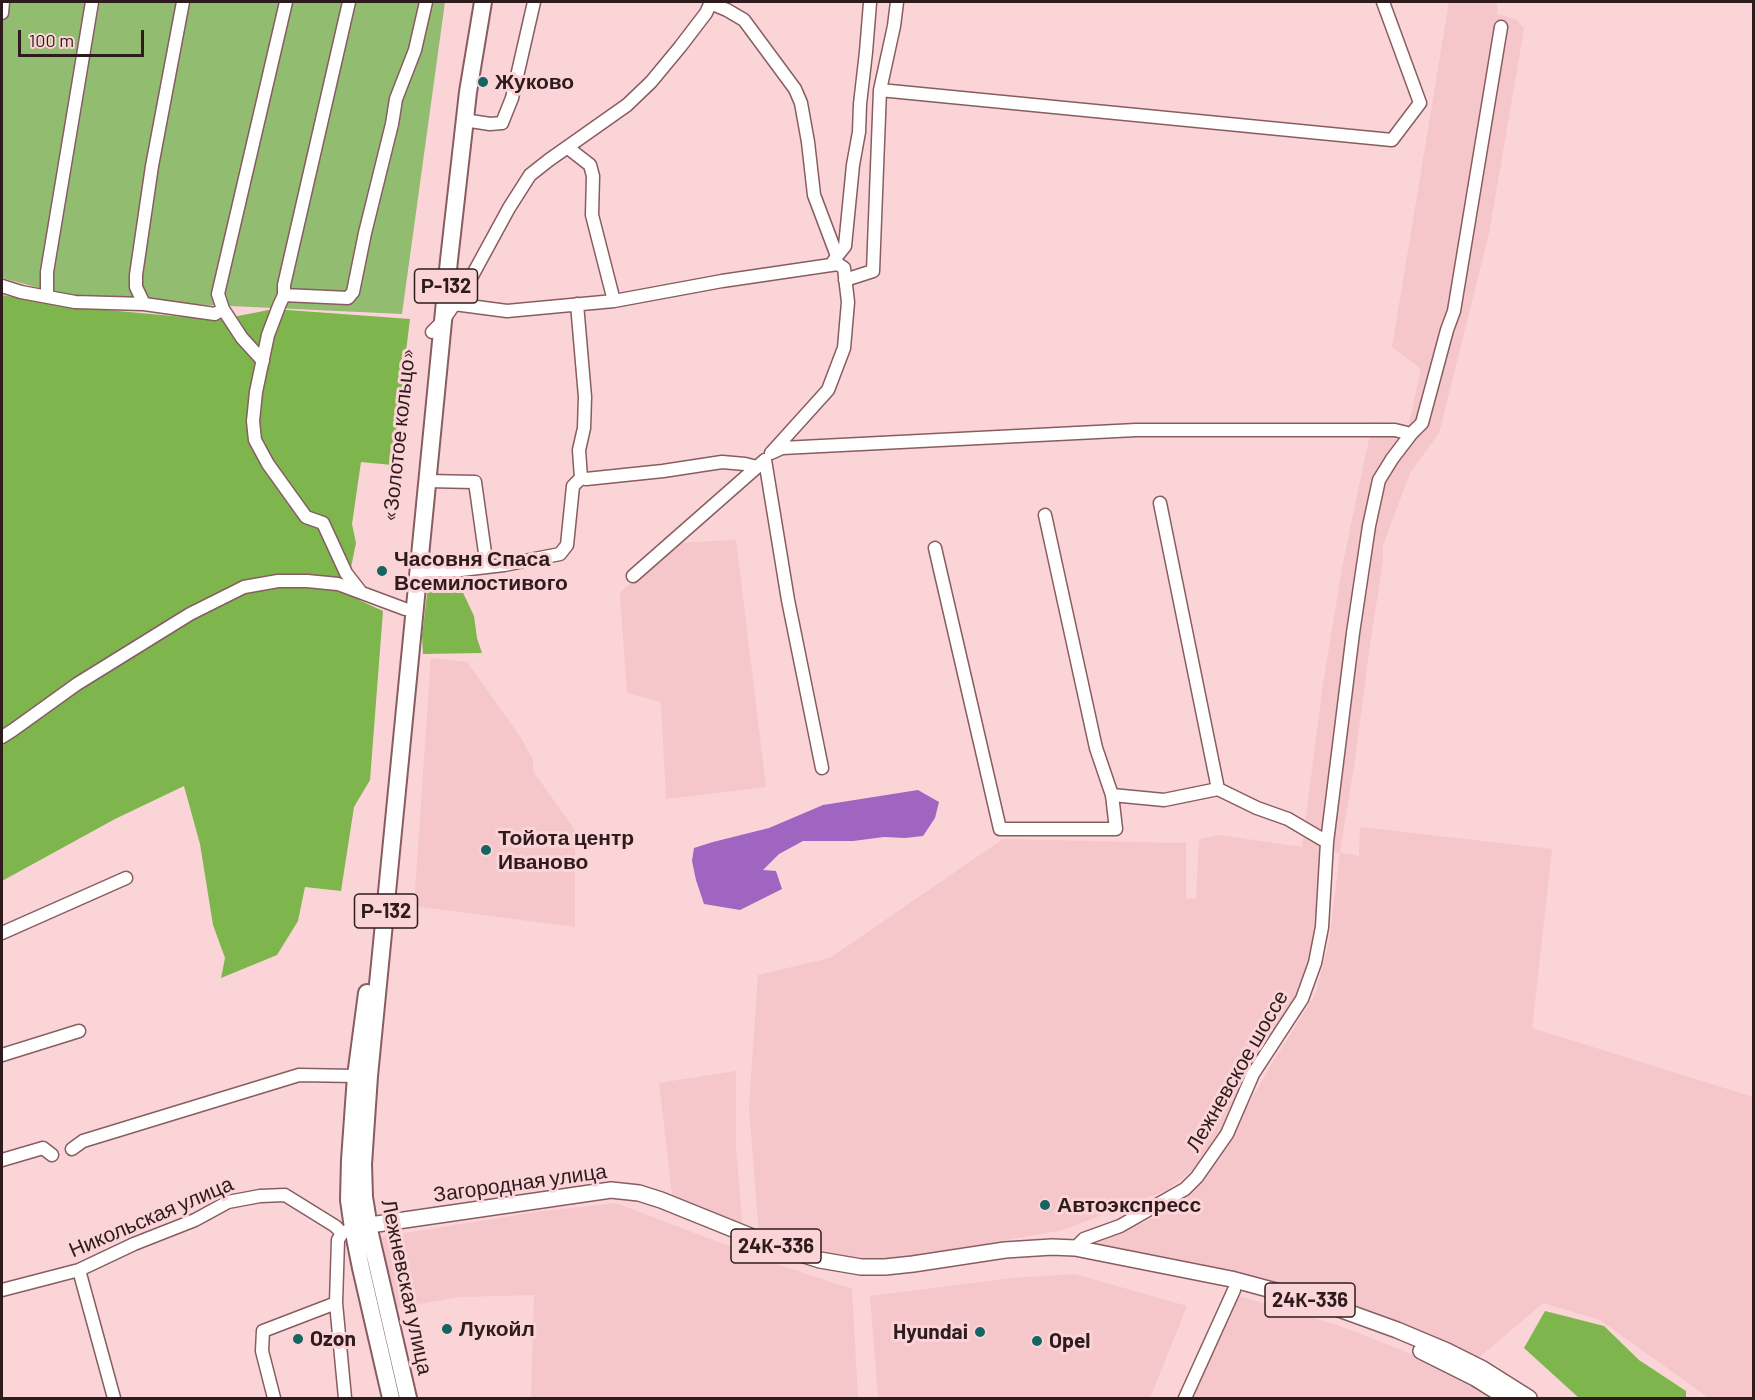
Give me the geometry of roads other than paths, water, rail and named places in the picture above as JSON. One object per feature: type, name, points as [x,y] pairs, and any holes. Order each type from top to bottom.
[{"type":"highway","name":"«Золотое кольцо»","points":[[360,1081],[419,571],[454,119],[472,2]]},
{"type":"highway","name":"«Золотое кольцо»","points":[[360,1081],[405,609],[437,327],[464,120],[483,2]]},
{"type":"highway","name":"Лежневская улица","points":[[360,1081],[350,1190],[391,1398]]},
{"type":"highway","name":"Лежневская улица","points":[[357,1231],[408,1398]]},
{"type":"main road","name":"Загородная улица","points":[[357,1231],[624,1198],[656,1207],[761,1250],[842,1274],[872,1277],[1074,1252]]},
{"type":"main road","name":"24К-336","points":[[1074,1252],[1300,1306],[1391,1338],[1475,1378],[1507,1398]]},
{"type":"main road","name":"24К-336","points":[[1074,1252],[1231,1279],[1328,1305],[1447,1351],[1483,1369],[1529,1398]]},
{"type":"street","points":[[2,13],[3,2]]},
{"type":"street","points":[[48,296],[47,272],[92,2]]},
{"type":"street","points":[[144,304],[136,287],[136,275],[152,166],[183,2]]},
{"type":"street","points":[[262,362],[242,338],[223,309],[218,294],[286,2]]},
{"type":"street","points":[[349,2],[284,285],[284,295],[268,335],[256,392],[253,421],[255,440],[268,464],[306,517],[323,523],[346,573],[360,591]]},
{"type":"street","points":[[284,295],[348,298],[352,292],[396,99],[415,50],[426,2]]},
{"type":"street","points":[[464,120],[490,124],[502,123],[512,98],[534,2]]},
{"type":"street","points":[[437,327],[466,287],[509,208],[530,176],[627,105],[651,82],[706,13],[710,2],[744,20],[795,89],[801,103],[814,195],[834,261],[844,268],[848,302],[844,348],[828,390],[764,460],[633,576]]},
{"type":"street","points":[[845,280],[873,271],[880,90],[897,2]]},
{"type":"street","points":[[880,90],[1392,140],[1420,103],[1383,2]]},
{"type":"street","points":[[454,304],[507,311],[614,301],[834,261],[845,246],[853,165],[859,132],[870,3]]},
{"type":"street","name":"Лежневское шоссе","points":[[1074,1252],[1084,1239],[1120,1226],[1185,1189],[1202,1170],[1227,1134],[1254,1074],[1302,999],[1315,963],[1322,927],[1327,842],[1369,526],[1379,480],[1392,459],[1422,423],[1454,311],[1501,27]]},
{"type":"street","points":[[570,147],[590,165],[592,215],[614,301]]},
{"type":"street","points":[[2,286],[75,302],[144,304],[215,314],[223,309]]},
{"type":"street","points":[[419,571],[487,567],[560,554],[567,545],[573,486],[581,478],[579,450],[584,428],[585,397],[577,304]]},
{"type":"street","points":[[581,478],[657,472],[722,462],[745,464],[764,460],[782,448],[1136,430],[1395,430],[1411,434]]},
{"type":"street","points":[[764,460],[788,600],[822,768]]},
{"type":"street","points":[[427,481],[475,482],[487,567]]},
{"type":"street","points":[[1160,503],[1218,789]]},
{"type":"street","points":[[934,548],[1000,829],[1116,829],[1112,795],[1096,748],[1045,515]]},
{"type":"street","points":[[2,737],[77,684],[190,614],[244,587],[278,581],[338,584],[405,609]]},
{"type":"street","points":[[1112,795],[1164,800],[1218,789],[1257,808],[1288,819],[1327,842]]},
{"type":"street","points":[[2,933],[126,878]]},
{"type":"street","points":[[2,1055],[79,1031]]},
{"type":"street","points":[[72,1149],[83,1141],[299,1075],[360,1081]]},
{"type":"street","points":[[2,1160],[43,1148],[52,1155]]},
{"type":"street","name":"Никольская улица","points":[[2,1290],[79,1270],[134,1244],[195,1220],[228,1202],[260,1196],[285,1195],[335,1226],[357,1231]]},
{"type":"street","points":[[345,1398],[336,1303],[338,1240],[357,1231]]},
{"type":"street","points":[[79,1270],[114,1398]]},
{"type":"street","points":[[1185,1398],[1234,1290]]},
{"type":"street","points":[[274,1398],[262,1351],[263,1331],[336,1303]]},
{"type":"place","name":"Жуково","points":[[483,82]]},
{"type":"place","name":"Часовня Спаса Всемилостивого","points":[[382,571]]},
{"type":"place","name":"Тойота центр Иваново","points":[[486,850]]},
{"type":"place","name":"Автоэкспресс","points":[[1045,1205]]},
{"type":"place","name":"Лукойл","points":[[447,1329]]},
{"type":"place","name":"Hyundai","points":[[980,1332]]},
{"type":"place","name":"Ozon","points":[[298,1339]]},
{"type":"place","name":"Opel","points":[[1037,1341]]}]
